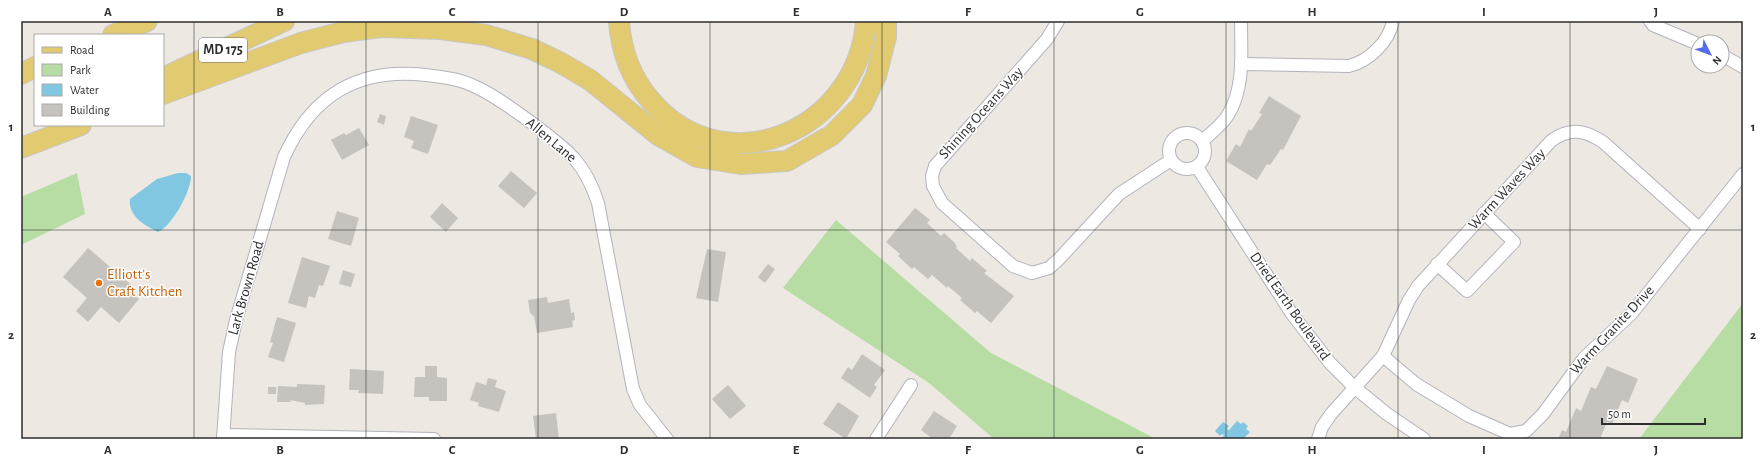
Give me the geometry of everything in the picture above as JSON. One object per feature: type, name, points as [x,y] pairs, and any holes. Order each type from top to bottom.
[{"type":"main road","points":[[102,34],[128,21]]},
{"type":"main road","points":[[115,34],[147,21]]},
{"type":"main road","name":"MD 175","points":[[164,78],[284,21]]},
{"type":"main road","points":[[619,21],[624,55],[632,75],[657,108],[671,121],[688,131],[709,139],[734,144],[757,142],[782,136],[816,118],[830,105],[845,85],[857,62],[866,21]]},
{"type":"main road","points":[[164,94],[301,43],[343,32],[381,27],[440,29],[486,35],[532,49],[561,63],[590,80],[658,134],[697,157],[741,164],[787,160],[832,135],[862,105],[876,76],[886,37],[886,21]]},
{"type":"main road","points":[[21,147],[63,126]]},
{"type":"main road","points":[[21,147],[78,126]]},
{"type":"street","name":"Shining Oceans Way","points":[[1058,21],[1047,39],[935,166],[932,176],[933,186],[942,203],[1013,266],[1032,273],[1049,268],[1119,194],[1171,160]]},
{"type":"street","points":[[1202,141],[1219,126],[1228,115],[1236,98],[1241,64],[1241,21]]},
{"type":"street","points":[[1241,64],[1349,66],[1360,63],[1368,57],[1388,35],[1393,21]]},
{"type":"street","points":[[1650,21],[1653,25],[1690,41]]},
{"type":"street","points":[[1730,60],[1743,67]]},
{"type":"street","name":"Allen Lane","points":[[291,142],[308,116],[332,95],[371,77],[391,73],[413,73],[455,79],[476,86],[514,110],[568,150],[582,167],[592,183],[598,202],[633,389],[640,404],[667,439]]},
{"type":"street","name":"Warm Waves Way","points":[[1318,439],[1322,427],[1354,387],[1383,356],[1392,341],[1409,300],[1418,286],[1484,213],[1559,134],[1578,131],[1586,133],[1603,142],[1700,229]]},
{"type":"street","points":[[1184,132],[1191,133],[1202,141],[1205,147],[1205,153],[1203,161],[1197,167],[1182,170],[1176,166],[1168,155],[1170,144],[1177,136],[1184,132]]},
{"type":"street","name":"Lark Brown Road","points":[[223,437],[228,352],[253,260],[284,157],[291,142]]},
{"type":"street","name":"Dried Earth Boulevard","points":[[1197,167],[1292,314],[1330,363],[1354,387],[1387,414],[1424,439]]},
{"type":"street","name":"Warm Granite Drive","points":[[1383,356],[1416,384],[1469,416],[1510,434],[1526,431],[1543,414],[1584,358],[1632,313],[1743,174]]},
{"type":"street","points":[[1437,264],[1467,291],[1514,242],[1484,213]]},
{"type":"street","points":[[876,439],[911,385]]},
{"type":"street","points":[[223,437],[434,439]]},
{"type":"green space","points":[[77,173],[85,214],[21,245],[21,197]]},
{"type":"green space","points":[[836,220],[991,353],[1156,439],[994,439],[929,383],[783,288]]},
{"type":"green space","points":[[1743,303],[1743,439],[1639,439]]},
{"type":"water","points":[[178,173],[186,173],[191,176],[188,190],[175,216],[158,232],[142,223],[134,215],[130,205],[130,199],[157,179]]},
{"type":"water","points":[[1237,421],[1241,424],[1243,422],[1248,426],[1246,429],[1250,432],[1243,439],[1221,439],[1224,435],[1222,434],[1220,436],[1215,431],[1223,422],[1229,426],[1227,429],[1229,430]]},
{"type":"building","points":[[1269,96],[1301,116],[1283,150],[1281,149],[1270,165],[1267,164],[1257,180],[1226,161],[1236,144],[1240,147],[1249,129],[1251,131],[1262,114],[1259,113]]},
{"type":"building","points":[[380,114],[386,116],[384,125],[377,122]]},
{"type":"building","points":[[411,116],[438,125],[428,154],[411,148],[414,141],[404,137]]},
{"type":"building","points":[[359,128],[369,145],[342,160],[331,140],[344,133],[346,135]]},
{"type":"building","points":[[511,171],[537,193],[524,208],[498,186]]},
{"type":"building","points":[[442,203],[458,218],[446,232],[430,217]]},
{"type":"building","points":[[915,208],[930,220],[927,223],[941,236],[944,233],[954,242],[957,247],[956,248],[970,261],[972,258],[987,271],[984,273],[1014,296],[991,323],[977,311],[975,313],[960,300],[962,298],[932,275],[928,279],[914,267],[912,269],[898,256],[900,254],[886,242]]},
{"type":"building","points":[[337,211],[359,218],[351,246],[328,239]]},
{"type":"building","name":"Elliott's Craft Kitchen","points":[[88,248],[136,289],[132,294],[139,299],[119,323],[101,307],[88,322],[76,311],[87,298],[63,277]]},
{"type":"building","points":[[707,249],[726,252],[718,302],[696,298]]},
{"type":"building","points":[[302,257],[330,266],[323,286],[319,285],[315,298],[309,296],[306,308],[288,303]]},
{"type":"building","points":[[768,264],[775,269],[765,283],[758,277]]},
{"type":"building","points":[[343,270],[355,274],[351,287],[339,284]]},
{"type":"building","points":[[547,297],[548,303],[569,299],[571,313],[574,312],[575,320],[572,321],[573,327],[537,333],[534,316],[530,313],[528,300]]},
{"type":"building","points":[[277,317],[296,323],[284,362],[268,357],[273,343],[270,342]]},
{"type":"building","points":[[862,354],[885,370],[874,385],[877,387],[870,398],[841,378],[848,367],[852,370]]},
{"type":"building","points":[[425,366],[437,366],[437,377],[447,378],[447,401],[429,401],[429,397],[414,397],[415,377],[425,377]]},
{"type":"building","points":[[1607,366],[1638,379],[1628,403],[1622,400],[1612,424],[1607,422],[1600,439],[1558,439],[1562,430],[1566,432],[1576,408],[1581,411],[1591,387],[1596,389]]},
{"type":"building","points":[[350,369],[384,371],[383,394],[358,393],[359,390],[349,390]]},
{"type":"building","points":[[488,378],[497,380],[495,387],[506,391],[499,412],[478,406],[479,403],[470,400],[476,382],[486,385]]},
{"type":"building","points":[[297,384],[325,385],[324,404],[305,405],[305,403],[290,400],[291,402],[277,402],[278,386],[297,387]]},
{"type":"building","points":[[728,385],[746,406],[730,419],[712,399]]},
{"type":"building","points":[[268,387],[276,387],[276,394],[268,394]]},
{"type":"building","points":[[838,402],[859,416],[846,439],[823,424]]},
{"type":"building","points":[[934,411],[957,426],[949,439],[933,439],[921,430]]},
{"type":"building","points":[[556,413],[559,439],[536,439],[533,416]]},
{"type":"place","name":"Elliott's Craft Kitchen","points":[[99,283]]}]
